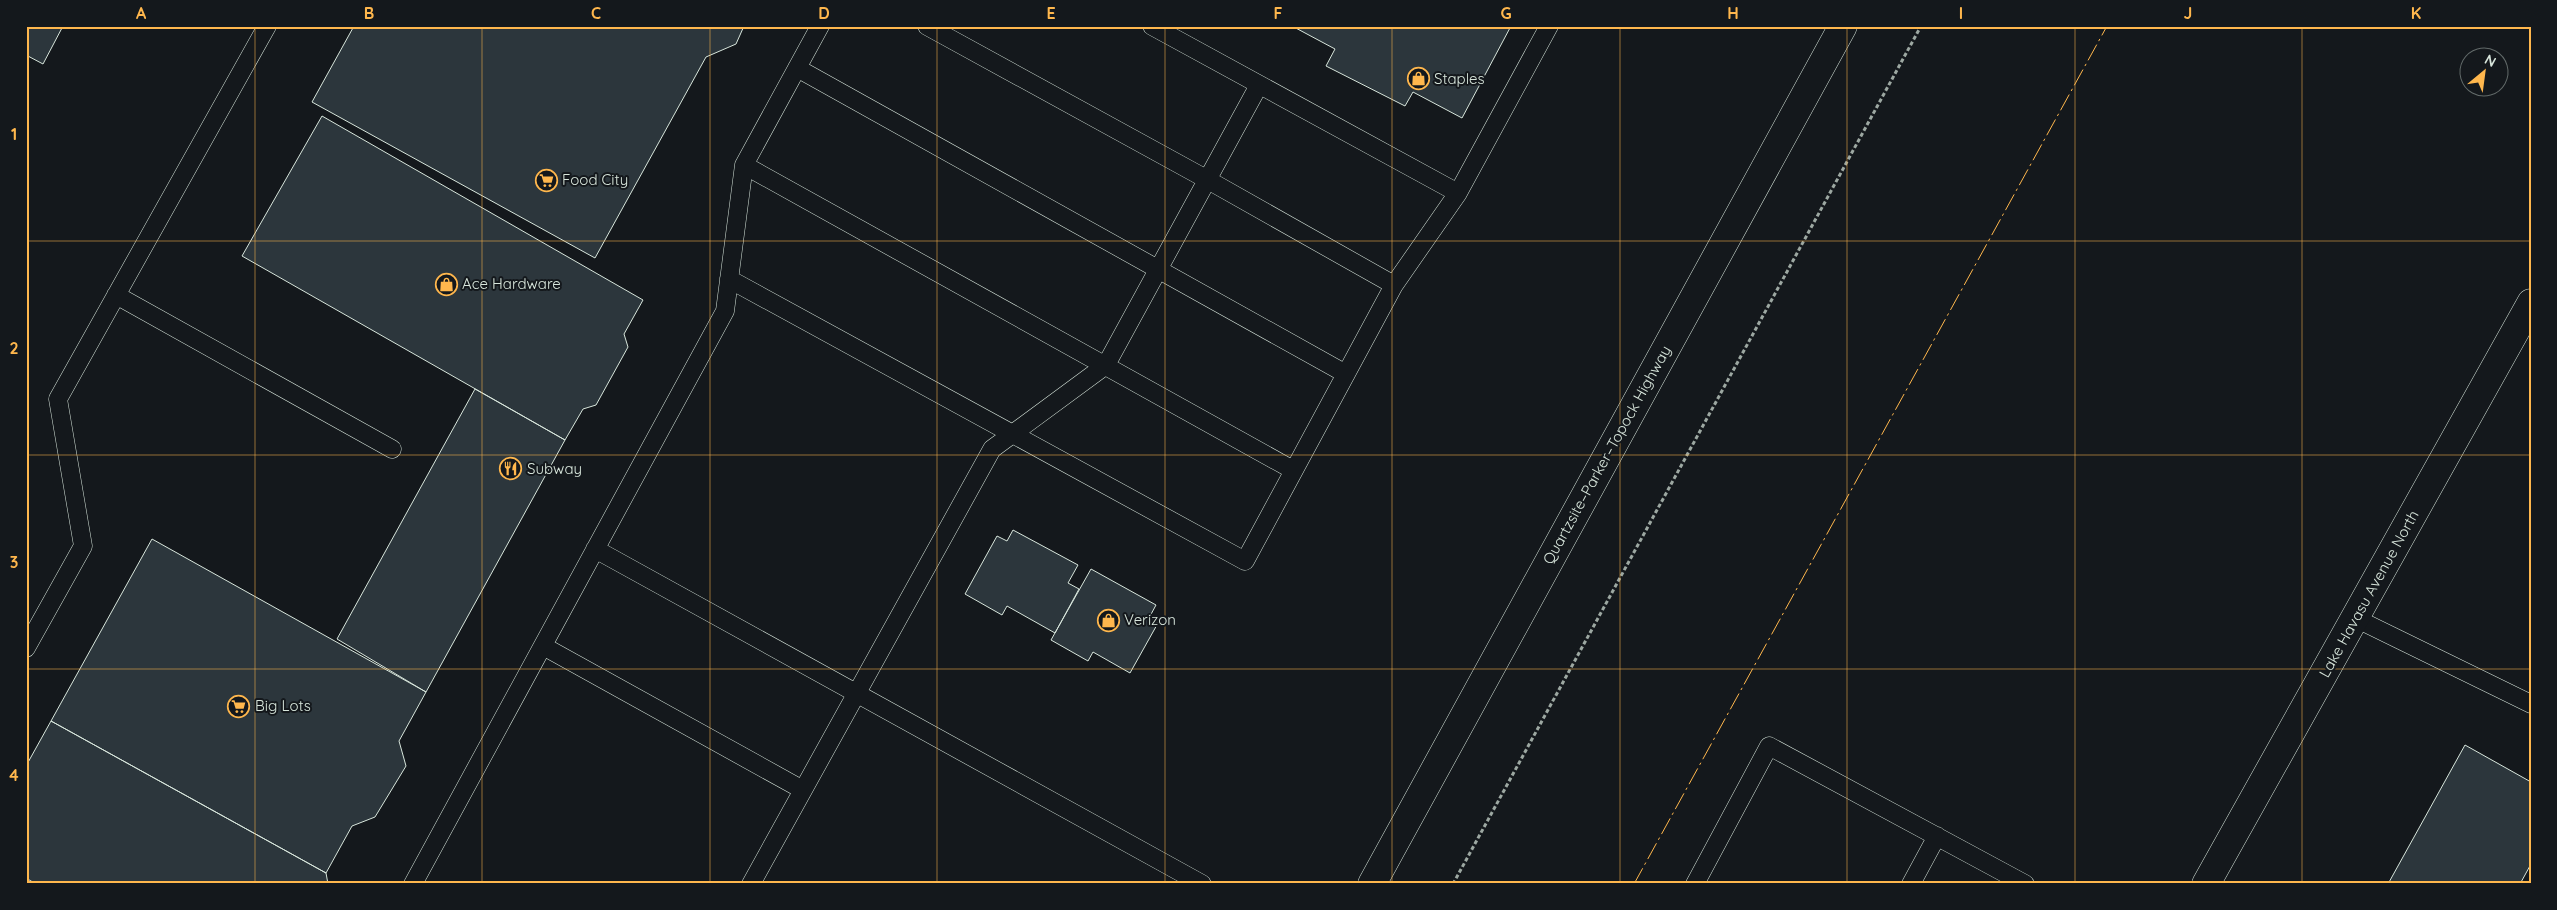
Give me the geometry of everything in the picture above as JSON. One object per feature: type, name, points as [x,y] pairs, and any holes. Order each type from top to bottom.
[{"type":"main road","name":"Quartzsite–Parker–Topock Highway","points":[[1372,884],[1843,26]]},
{"type":"main road","name":"Lake Havasu Avenue North","points":[[2206,884],[2531,303]]},
{"type":"lane","points":[[26,648],[83,546],[58,399],[267,26]]},
{"type":"lane","points":[[413,884],[725,311],[744,165],[820,26]]},
{"type":"lane","points":[[927,26],[1208,180],[1394,285]]},
{"type":"lane","points":[[1152,26],[1458,193]]},
{"type":"lane","points":[[729,279],[1245,561],[1394,285],[1458,193],[1549,26]]},
{"type":"lane","points":[[797,68],[1346,374]]},
{"type":"lane","points":[[751,884],[992,449],[1106,365],[1259,85]]},
{"type":"lane","points":[[744,165],[1294,470]]},
{"type":"lane","points":[[116,296],[392,449]]},
{"type":"lane","points":[[595,549],[1202,884]]},
{"type":"lane","points":[[2355,618],[2531,704]]},
{"type":"lane","points":[[543,646],[803,790]]},
{"type":"lane","points":[[1695,884],[1769,746],[2026,884]]},
{"type":"lane","points":[[1911,884],[1937,836]]},
{"type":"path","points":[[1453,884],[1922,26]]},
{"type":"building","points":[[26,26],[63,26],[43,64],[26,55]]},
{"type":"building","name":"Food City","points":[[354,26],[744,26],[736,44],[706,57],[595,258],[312,102]]},
{"type":"building","name":"Staples","points":[[1292,26],[1511,26],[1462,118],[1413,92],[1405,106],[1326,66],[1335,49]]},
{"type":"building","points":[[322,116],[643,300],[624,334],[628,347],[596,405],[583,409],[565,440],[242,256]]},
{"type":"building","points":[[475,389],[565,440],[426,692],[337,639]]},
{"type":"building","points":[[1013,530],[1078,565],[1068,583],[1079,589],[1055,633],[1007,606],[1002,615],[965,594],[997,536],[1007,541]]},
{"type":"building","name":"Big Lots","points":[[152,539],[426,692],[399,741],[406,766],[375,817],[352,826],[326,873],[51,721]]},
{"type":"building","name":"Verizon","points":[[1091,569],[1156,605],[1149,618],[1158,623],[1130,673],[1093,652],[1088,661],[1051,640]]},
{"type":"building","points":[[51,721],[326,873],[328,884],[36,884],[26,878],[26,766]]},
{"type":"building","points":[[2465,745],[2531,782],[2531,864],[2520,884],[2388,884]]},
{"type":"power","points":[[1634,884],[2107,26]]},
{"type":"place","name":"Staples","points":[[1418,79]]},
{"type":"place","name":"Food City","points":[[546,180]]},
{"type":"place","name":"Ace Hardware","points":[[446,284]]},
{"type":"place","name":"Subway","points":[[511,469]]},
{"type":"place","name":"Verizon","points":[[1108,620]]},
{"type":"place","name":"Big Lots","points":[[239,706]]}]
